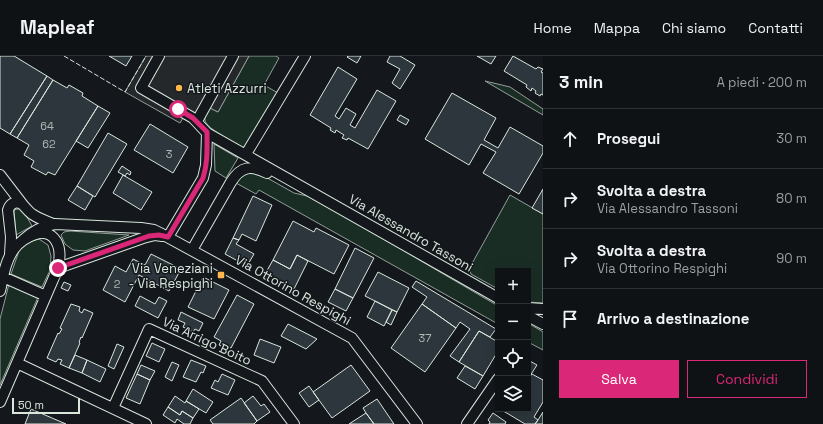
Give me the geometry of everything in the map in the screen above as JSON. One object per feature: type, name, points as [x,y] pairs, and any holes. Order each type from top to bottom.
[{"type":"street","name":"Via Alessandro Tassoni","points":[[159,56],[141,88],[193,118],[207,132],[495,296]]},
{"type":"street","points":[[196,121],[233,56]]},
{"type":"street","points":[[246,154],[305,56]]},
{"type":"street","points":[[168,237],[203,178],[206,165],[207,132]]},
{"type":"street","name":"Via Alessandro Tassoni","points":[[192,250],[231,182],[241,170],[250,168],[258,169],[293,188],[311,192]]},
{"type":"street","name":"Via Ottorino Respighi","points":[[0,175],[33,215],[55,224]]},
{"type":"street","points":[[10,255],[11,237],[9,206],[15,202],[23,204]]},
{"type":"street","name":"Via Ottorino Respighi","points":[[23,240],[37,229],[55,224],[154,230],[352,338],[417,424]]},
{"type":"street","points":[[0,291],[10,255],[23,240],[32,235],[38,234],[46,234],[54,238],[57,242],[60,258],[58,268],[0,402]]},
{"type":"street","name":"Via Ottorino Respighi","points":[[58,268],[149,236],[159,235],[168,237]]},
{"type":"street","points":[[3,277],[46,296]]},
{"type":"street","points":[[531,308],[543,309]]},
{"type":"street","points":[[531,318],[543,324]]},
{"type":"street","name":"Via Arrigo Boito","points":[[113,408],[149,329],[262,381],[294,424]]},
{"type":"street","points":[[17,363],[146,424]]},
{"type":"street","points":[[467,424],[495,383]]},
{"type":"green space","points":[[249,56],[276,56],[279,58],[264,85],[278,93],[246,149],[216,132],[207,124],[205,118],[210,108],[218,112]]},
{"type":"green space","points":[[485,81],[510,87],[543,109],[543,115]]},
{"type":"green space","points":[[214,144],[238,158],[226,178],[215,171]]},
{"type":"green space","points":[[255,171],[294,193],[307,196],[394,245],[495,304],[495,322],[259,190],[256,194],[236,183],[241,176]]},
{"type":"green space","points":[[510,195],[543,214],[543,303],[531,302],[531,268],[495,268],[495,287],[471,274],[469,269]]},
{"type":"green space","points":[[22,208],[32,226],[16,235],[14,210]]},
{"type":"green space","points":[[70,231],[129,235],[85,251],[73,250],[65,244],[61,235],[64,232]]},
{"type":"green space","points":[[39,239],[48,245],[51,256],[50,270],[42,287],[11,274],[19,251],[28,242]]},
{"type":"green space","points":[[9,284],[38,297],[0,385],[0,319]]},
{"type":"green space","points":[[531,325],[543,332],[543,350],[531,344]]},
{"type":"shaded area","name":"Atleti Azzurri","points":[[146,56],[249,56],[218,112],[210,108],[203,120],[187,111],[180,123],[125,92]]},
{"type":"building","points":[[0,56],[14,56],[47,76],[10,134],[0,128]]},
{"type":"building","points":[[109,56],[132,56],[126,66]]},
{"type":"building","points":[[361,56],[357,63],[347,57]]},
{"type":"building","points":[[390,56],[400,56],[415,65],[400,89],[392,83],[400,69],[387,62]]},
{"type":"building","points":[[477,56],[496,56],[491,64]]},
{"type":"building","points":[[513,56],[536,69],[538,67],[543,69],[541,72],[543,73],[543,95],[541,94],[540,96],[535,93],[536,91],[532,88],[531,91],[526,87],[527,85],[504,71]]},
{"type":"building","points":[[338,67],[357,79],[335,116],[339,119],[346,108],[356,114],[350,125],[355,128],[377,90],[396,101],[368,149],[348,138],[347,140],[342,138],[344,135],[336,130],[335,133],[330,130],[331,128],[310,115]]},
{"type":"building","points":[[47,76],[53,80],[17,138],[10,134]]},
{"type":"building","points":[[53,80],[67,88],[69,85],[83,93],[82,96],[98,106],[55,175],[48,172],[46,175],[31,167],[34,161],[24,155],[29,145],[17,138]]},
{"type":"building","points":[[452,93],[496,118],[484,140],[498,148],[510,127],[543,146],[543,153],[519,194],[483,173],[496,152],[481,144],[469,165],[425,139]]},
{"type":"building","points":[[98,106],[110,113],[88,148],[76,141]]},
{"type":"building","points":[[400,115],[409,120],[406,125],[397,120]]},
{"type":"building","points":[[150,124],[188,147],[173,173],[134,150]]},
{"type":"building","points":[[108,133],[127,144],[95,197],[77,186]]},
{"type":"building","points":[[122,166],[131,172],[130,175],[127,173],[125,176],[118,172]]},
{"type":"building","points":[[123,175],[152,192],[141,210],[113,193]]},
{"type":"building","points":[[77,186],[93,196],[85,210],[68,200]]},
{"type":"building","points":[[543,189],[543,214],[532,208]]},
{"type":"building","points":[[253,196],[272,205],[256,241],[242,234],[239,240],[233,238]]},
{"type":"building","points":[[293,221],[314,232],[316,228],[349,245],[334,274],[297,255],[290,269],[273,260]]},
{"type":"building","points":[[233,238],[239,240],[236,244],[254,254],[247,266],[225,254]]},
{"type":"building","points":[[355,248],[374,258],[353,298],[335,289]]},
{"type":"building","points":[[151,254],[181,269],[169,291],[139,275],[125,302],[103,290],[115,266],[126,272],[133,259],[145,265]]},
{"type":"building","points":[[297,255],[308,261],[294,289],[265,274],[273,260],[290,269]]},
{"type":"building","points":[[378,272],[409,288],[397,312],[365,296]]},
{"type":"building","points":[[203,277],[229,290],[214,319],[188,307]]},
{"type":"building","points":[[416,281],[495,328],[495,330],[490,337],[479,331],[459,362],[450,356],[470,329],[460,322],[456,328],[422,304],[427,297],[412,287]]},
{"type":"building","points":[[64,282],[71,285],[68,291],[61,288]]},
{"type":"building","points":[[335,289],[353,298],[346,311],[328,302]]},
{"type":"building","points":[[237,295],[254,304],[231,348],[224,345],[223,347],[219,345],[221,341],[214,337]]},
{"type":"building","points":[[140,296],[155,304],[159,297],[167,301],[158,318],[135,306]]},
{"type":"building","points":[[375,301],[392,310],[384,326],[367,317]]},
{"type":"building","points":[[71,304],[80,307],[79,311],[82,313],[84,309],[93,313],[82,338],[81,337],[80,343],[69,368],[60,364],[62,360],[58,359],[56,362],[47,358],[58,333],[59,334],[62,329],[60,328]]},
{"type":"building","points":[[422,304],[456,328],[425,372],[391,348]]},
{"type":"building","points":[[392,310],[397,312],[391,325],[386,322]]},
{"type":"building","points":[[181,312],[203,323],[199,331],[195,329],[193,332],[183,327],[185,323],[178,320]]},
{"type":"building","points":[[288,324],[317,339],[306,349],[281,336]]},
{"type":"building","points":[[479,331],[495,340],[495,356],[483,376],[459,362]]},
{"type":"building","points":[[260,339],[281,347],[274,363],[254,355]]},
{"type":"building","points":[[152,343],[165,349],[159,362],[146,356]]},
{"type":"building","points":[[117,344],[124,347],[114,369],[108,366]]},
{"type":"building","points":[[75,355],[87,360],[82,373],[69,368]]},
{"type":"building","points":[[87,360],[106,369],[100,382],[82,373]]},
{"type":"building","points":[[191,360],[206,366],[196,382],[183,377]]},
{"type":"building","points":[[172,362],[179,365],[172,381],[165,377]]},
{"type":"building","points":[[531,362],[537,365],[531,374]]},
{"type":"building","points":[[141,365],[155,371],[150,380],[137,374]]},
{"type":"building","points":[[351,365],[370,391],[332,418],[313,392]]},
{"type":"building","points":[[465,366],[483,376],[475,389],[457,378]]},
{"type":"building","points":[[137,374],[150,380],[140,404],[126,398]]},
{"type":"building","points":[[222,374],[235,380],[228,395],[211,388],[215,380],[218,382]]},
{"type":"building","points":[[532,374],[543,380],[543,402],[534,417],[538,420],[535,424],[525,424],[505,412],[531,412]]},
{"type":"building","points":[[309,386],[319,400],[309,407],[299,393]]},
{"type":"building","points":[[193,389],[213,402],[206,413],[186,401]]},
{"type":"building","points":[[175,396],[185,403],[186,401],[199,409],[193,418],[182,411],[180,415],[168,407]]},
{"type":"building","points":[[253,396],[261,406],[264,404],[270,412],[257,421],[244,403]]},
{"type":"building","points":[[241,398],[257,421],[254,424],[213,424],[210,420]]},
{"type":"building","points":[[377,399],[394,424],[374,424],[366,413],[363,408]]},
{"type":"building","points":[[168,407],[180,415],[182,411],[193,418],[190,424],[184,424],[177,419],[175,423],[163,415]]},
{"type":"building","points":[[31,409],[66,424],[25,424]]},
{"type":"building","points":[[543,412],[543,424],[535,424],[538,420]]},
{"type":"building","points":[[366,413],[374,424],[349,424]]},
{"type":"building","points":[[493,413],[506,422],[505,424],[489,424],[490,422],[488,420]]},
{"type":"fence","points":[[64,56],[125,92],[146,56]]},
{"type":"place","name":"Atleti Azzurri","points":[[179,88]]},
{"type":"place","name":"Via Veneziani - Via Respighi","points":[[221,275]]},
{"type":"route","points":[[58,268],[149,236],[159,235],[168,237],[203,178],[207,156],[207,132],[193,118],[178,109]]}]
